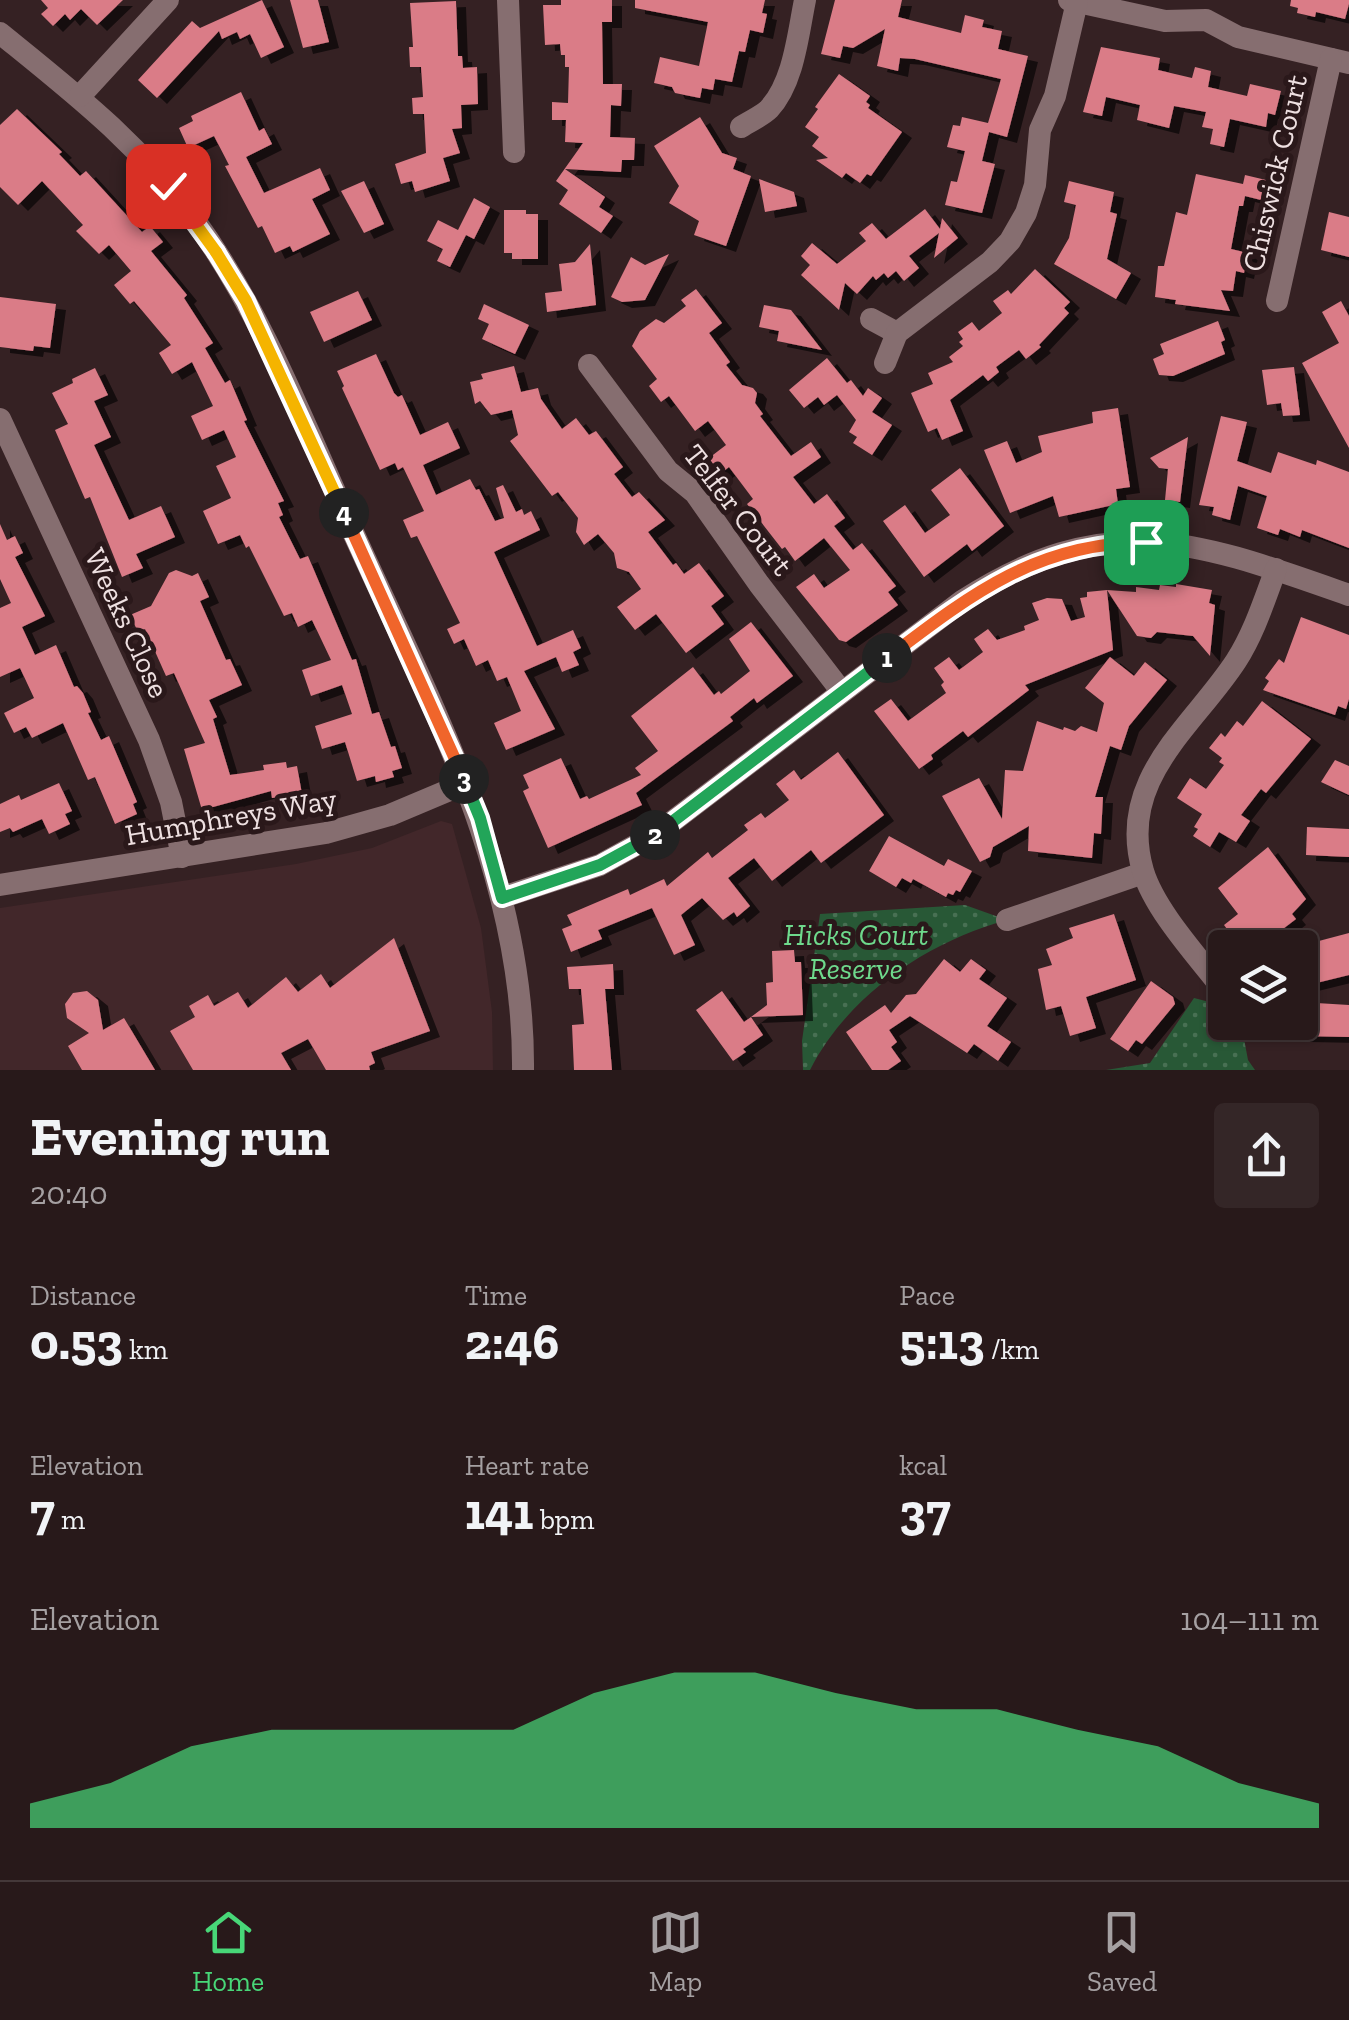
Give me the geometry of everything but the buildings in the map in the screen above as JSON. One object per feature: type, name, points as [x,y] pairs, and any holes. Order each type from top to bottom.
[{"type":"street","points":[[80,96],[168,0]]},
{"type":"street","points":[[508,0],[514,152]]},
{"type":"street","points":[[742,126],[776,119],[805,0]]},
{"type":"street","points":[[884,363],[897,334],[990,262],[1010,241],[1026,213],[1035,185],[1040,130],[1055,96],[1073,1],[1176,23],[1208,10],[1238,37],[1340,61]]},
{"type":"street","points":[[0,33],[80,96],[168,186],[246,301],[466,783],[502,898],[520,1000],[523,1070]]},
{"type":"street","name":"Chiswick Court","points":[[1278,301],[1340,61]]},
{"type":"street","points":[[871,319],[897,334]]},
{"type":"street","name":"Telfer Court","points":[[589,365],[668,470],[695,493],[842,692]]},
{"type":"street","name":"Weeks Close","points":[[0,419],[148,740],[171,802],[182,857]]},
{"type":"street","points":[[502,898],[589,870],[642,843],[990,584],[1059,553],[1123,542],[1173,543],[1212,549],[1349,595]]},
{"type":"street","points":[[1208,969],[1144,873],[1139,829],[1153,771],[1243,650],[1276,569]]},
{"type":"street","name":"Humphreys Way","points":[[0,886],[354,826],[466,783]]},
{"type":"street","points":[[1007,920],[1144,873]]},
{"type":"shaded area","points":[[441,821],[452,824],[481,928],[492,1012],[493,1070],[0,1070],[0,908],[296,864],[372,848]]},
{"type":"green space","name":"Hicks Court Reserve","points":[[965,905],[1007,920],[948,942],[893,975],[846,1018],[810,1070],[803,1070],[802,1041],[820,914]]},
{"type":"green space","points":[[1194,998],[1208,1002],[1208,1040],[1244,1040],[1248,1060],[1255,1070],[1106,1070],[1150,1063]]},
{"type":"route","points":[[168,186],[246,301],[466,783],[502,898],[600,865],[656,834],[962,601],[1013,571],[1080,548],[1146,542]]}]
